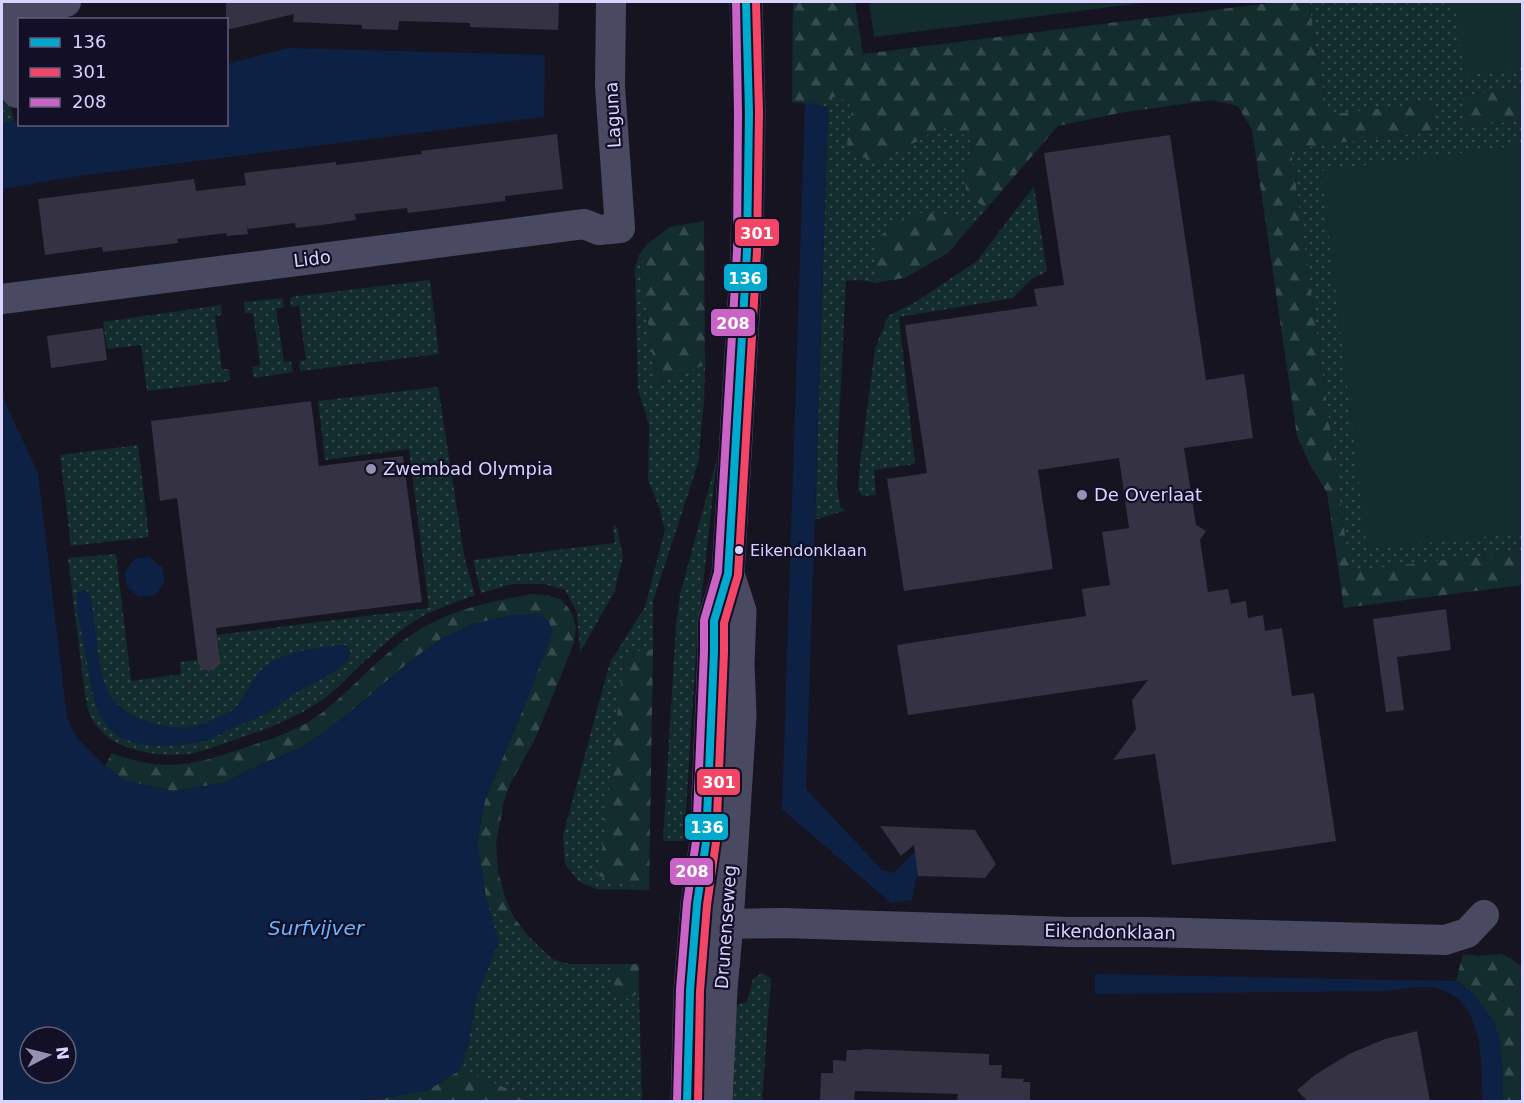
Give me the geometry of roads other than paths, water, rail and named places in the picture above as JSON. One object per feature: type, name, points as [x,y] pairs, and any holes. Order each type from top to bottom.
[{"type":"street","points":[[2,17],[66,2]]},
{"type":"street","name":"Laguna","points":[[611,2],[610,86],[620,228]]},
{"type":"street","name":"Drunenseweg","points":[[687,1101],[690,990],[707,920],[740,715],[738,664],[740,611],[728,573],[747,251],[749,112],[746,2]]},
{"type":"street","points":[[2,28],[17,93]]},
{"type":"street","name":"Lido","points":[[2,299],[584,224],[599,230],[620,228]]},
{"type":"street","name":"Eikendonklaan","points":[[707,920],[1070,932],[1445,940],[1467,933],[1484,915]]},
{"type":"street","name":"Drunenseweg","points":[[707,920],[721,989],[716,1101]]},
{"type":"water","points":[[288,48],[545,55],[544,117],[72,177],[2,189],[2,123],[18,120],[18,126],[228,126],[228,64]]},
{"type":"water","points":[[805,102],[828,107],[806,789],[882,870],[893,873],[918,849],[939,868],[917,874],[912,900],[891,903],[782,809]]},
{"type":"water","name":"Surfvijver","points":[[2,396],[38,473],[67,717],[75,735],[86,747],[105,766],[126,781],[173,791],[224,783],[259,765],[301,748],[343,718],[409,662],[441,639],[471,624],[513,615],[539,614],[549,622],[553,632],[485,800],[477,841],[486,898],[499,943],[476,998],[468,1046],[460,1070],[428,1090],[391,1097],[348,1101],[2,1101]]},
{"type":"water","points":[[149,557],[162,567],[165,582],[155,595],[139,597],[127,587],[125,572],[134,559]]},
{"type":"water","points":[[82,590],[87,591],[90,595],[101,666],[108,692],[120,707],[140,719],[155,724],[178,728],[198,726],[231,711],[258,674],[284,656],[305,650],[345,645],[350,650],[349,657],[338,669],[305,687],[265,714],[215,737],[179,745],[138,743],[113,732],[103,720],[94,701],[77,608],[77,594]]},
{"type":"water","points":[[1095,974],[1456,981],[1473,993],[1495,1023],[1500,1039],[1503,1101],[1483,1101],[1480,1048],[1476,1030],[1461,1001],[1447,992],[1423,987],[1386,991],[1095,994]]},
{"type":"place","name":"Zwembad Olympia","points":[[371,469]]},
{"type":"place","name":"De Overlaat","points":[[1082,495]]},
{"type":"place","name":"Eikendonklaan","points":[[739,550]]}]
